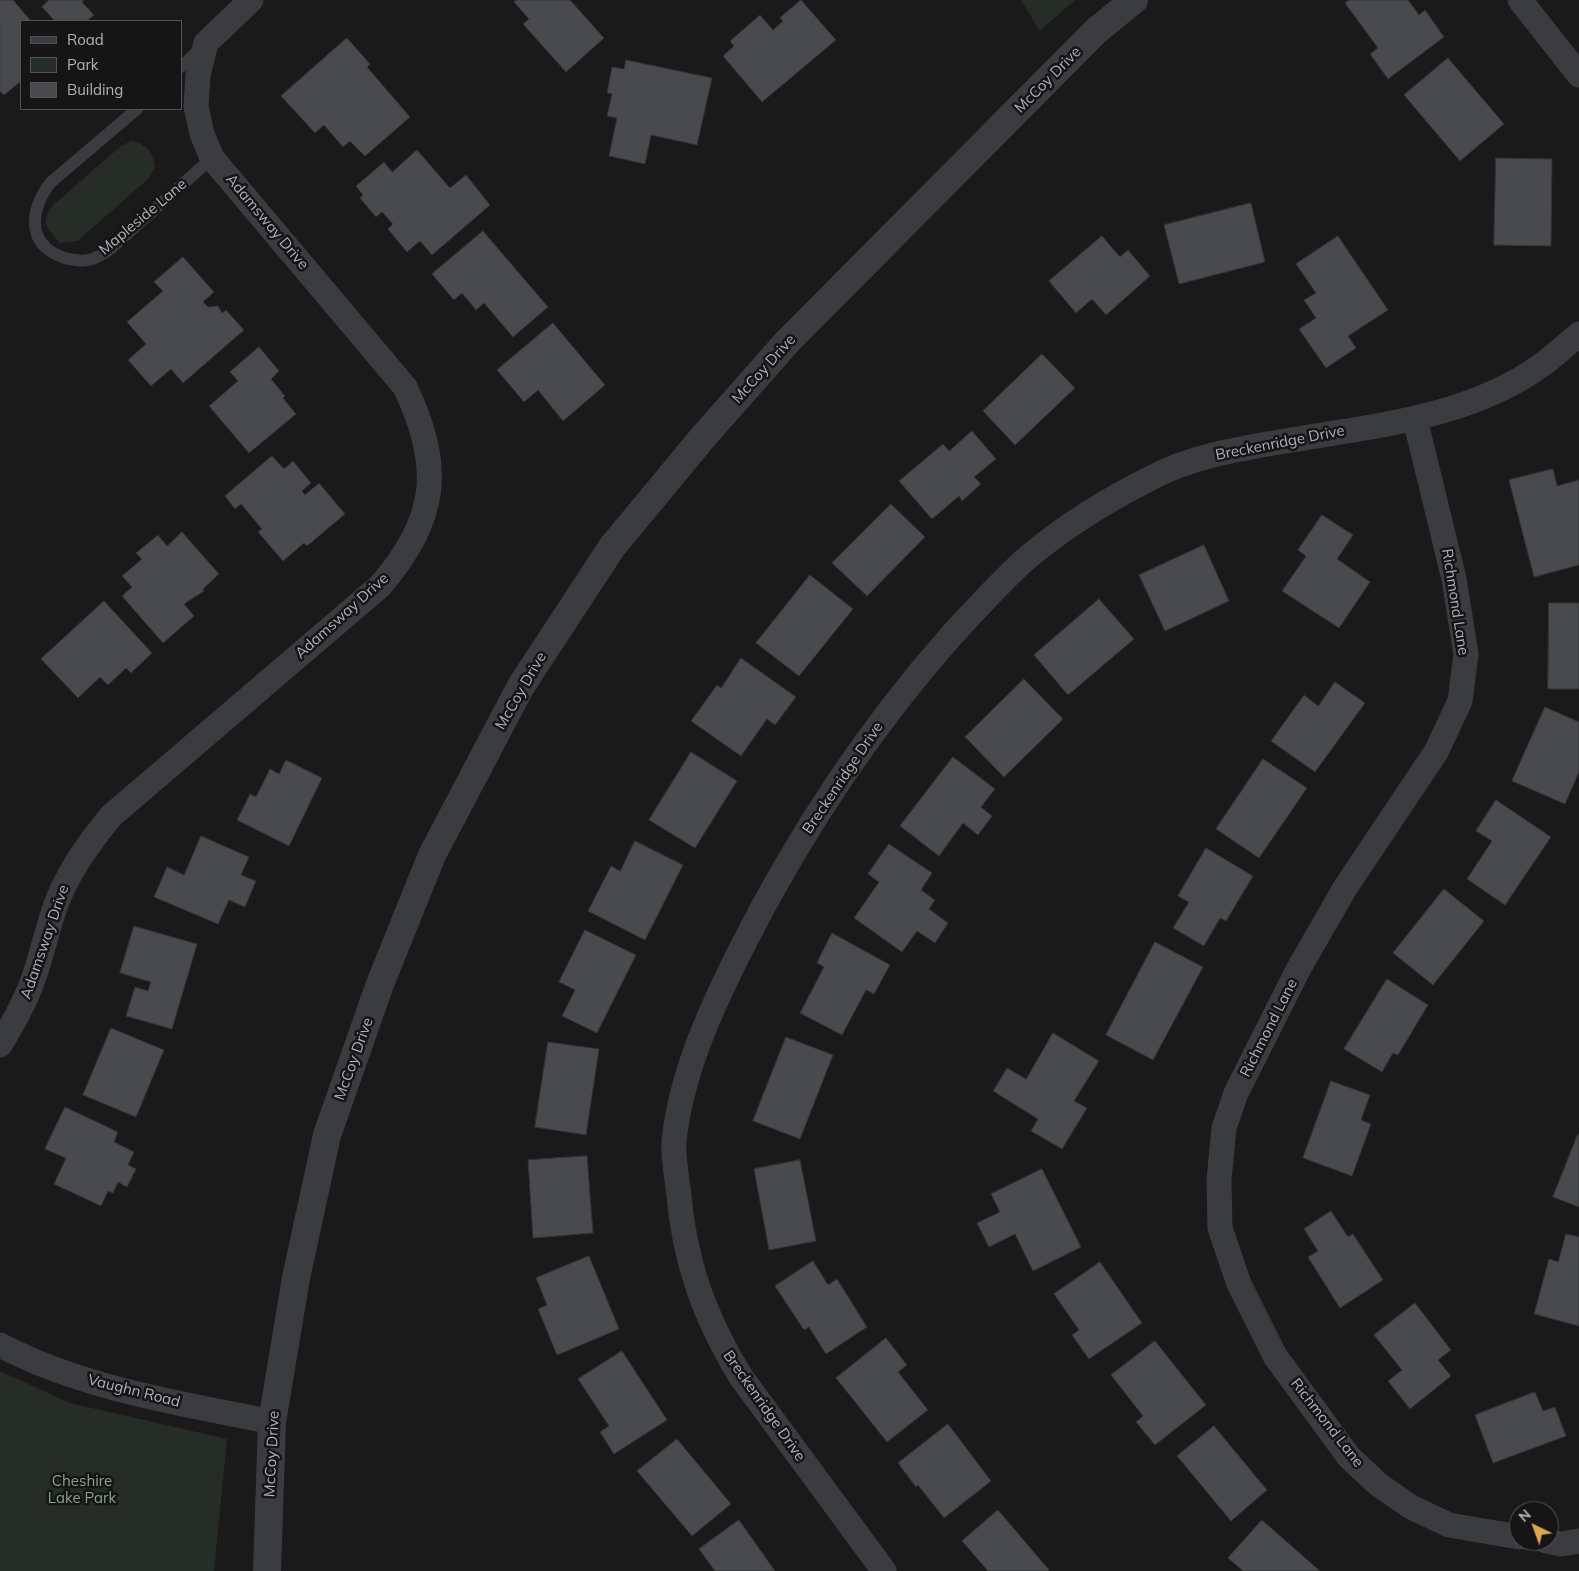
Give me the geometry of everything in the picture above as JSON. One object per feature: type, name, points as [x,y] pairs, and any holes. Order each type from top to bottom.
[{"type":"street","points":[[206,43],[251,0]]},
{"type":"street","name":"McCoy Drive","points":[[267,1571],[272,1422],[296,1278],[327,1136],[380,984],[432,855],[521,686],[612,547],[704,436],[788,342],[1096,31],[1134,0]]},
{"type":"street","points":[[1520,0],[1579,75]]},
{"type":"street","name":"Adamsway Drive","points":[[0,1045],[21,1010],[34,977],[52,915],[65,884],[84,849],[111,816],[380,586],[399,563],[416,535],[427,505],[430,475],[427,448],[417,413],[405,387],[212,158],[202,134],[196,106],[198,75],[206,43]]},
{"type":"street","name":"Breckenridge Drive","points":[[884,1571],[741,1377],[723,1348],[704,1310],[689,1264],[681,1227],[674,1143],[688,1074],[709,1012],[768,896],[834,788],[926,664],[986,596],[1028,558],[1088,512],[1155,475],[1223,452],[1415,419],[1472,401],[1542,365],[1579,334]]},
{"type":"street","name":"Richmond Lane","points":[[1415,419],[1454,579],[1466,654],[1460,701],[1436,752],[1345,888],[1304,960],[1236,1093],[1224,1128],[1218,1180],[1220,1228],[1239,1284],[1275,1356],[1349,1457],[1379,1485],[1410,1507],[1449,1525],[1509,1535]]},
{"type":"street","name":"Vaughn Road","points":[[0,1345],[22,1356],[85,1380],[272,1422]]},
{"type":"street","points":[[1559,1544],[1579,1541]]},
{"type":"lane","points":[[182,66],[206,43]]},
{"type":"lane","name":"Mapleside Lane","points":[[135,110],[50,183],[40,197],[35,212],[35,229],[42,244],[55,254],[72,261],[91,259],[109,250],[212,158]]},
{"type":"green space","points":[[1021,0],[1075,0],[1040,31]]},
{"type":"green space","points":[[131,141],[145,146],[151,153],[155,168],[147,180],[77,241],[60,243],[46,222],[46,217],[52,206],[121,146]]},
{"type":"green space","name":"Cheshire Lake Park","points":[[0,1371],[70,1403],[227,1439],[214,1571],[0,1571]]},
{"type":"building","points":[[0,0],[13,0],[30,20],[20,20],[20,82],[4,95],[0,91]]},
{"type":"building","points":[[49,0],[84,0],[82,2],[94,15],[88,20],[54,20],[42,7]]},
{"type":"building","points":[[516,0],[570,0],[604,38],[566,72],[523,24],[529,19],[514,2]]},
{"type":"building","points":[[801,0],[836,40],[762,102],[723,56],[734,46],[730,41],[760,15],[773,30],[783,21],[780,18]]},
{"type":"building","points":[[1350,0],[1408,0],[1419,15],[1425,10],[1444,37],[1388,79],[1370,54],[1378,48],[1345,3]]},
{"type":"building","points":[[347,38],[370,64],[367,67],[410,117],[365,156],[350,141],[343,147],[324,125],[315,133],[281,96]]},
{"type":"building","points":[[1448,58],[1504,124],[1460,161],[1404,95]]},
{"type":"building","points":[[626,60],[712,78],[697,145],[651,135],[645,164],[609,156],[617,118],[607,116],[612,94],[607,93],[612,67],[624,69]]},
{"type":"building","points":[[417,150],[450,188],[466,175],[490,205],[432,255],[420,241],[407,252],[388,229],[393,224],[382,212],[376,217],[360,198],[363,195],[356,186],[384,162],[392,172]]},
{"type":"building","points":[[1496,158],[1552,159],[1551,246],[1494,245]]},
{"type":"building","points":[[1251,203],[1265,262],[1179,284],[1164,225]]},
{"type":"building","points":[[483,231],[548,307],[513,337],[484,303],[476,310],[462,293],[454,300],[432,274]]},
{"type":"building","points":[[1102,236],[1120,257],[1128,250],[1150,276],[1106,315],[1092,299],[1076,313],[1049,281]]},
{"type":"building","points":[[1338,236],[1388,310],[1348,336],[1356,348],[1326,368],[1299,329],[1316,318],[1304,300],[1316,293],[1296,264]]},
{"type":"building","points":[[183,257],[214,292],[203,302],[208,307],[218,306],[222,313],[226,310],[244,330],[183,383],[171,369],[151,386],[128,360],[146,344],[127,322],[163,291],[154,282]]},
{"type":"building","points":[[553,323],[605,385],[563,421],[538,390],[524,402],[497,370]]},
{"type":"building","points":[[259,347],[279,371],[271,379],[285,396],[283,398],[296,414],[249,453],[209,406],[238,381],[230,372]]},
{"type":"building","points":[[1042,354],[1075,388],[1015,445],[983,411]]},
{"type":"building","points":[[972,431],[996,459],[974,477],[981,484],[962,501],[959,496],[932,519],[899,481],[943,444],[949,451]]},
{"type":"building","points":[[272,456],[284,469],[293,461],[311,483],[302,491],[305,495],[319,483],[345,514],[307,546],[304,543],[283,561],[258,532],[262,529],[241,504],[235,509],[225,496]]},
{"type":"building","points":[[1553,469],[1557,486],[1579,480],[1579,565],[1534,577],[1509,480]]},
{"type":"building","points":[[891,504],[925,537],[867,596],[832,563]]},
{"type":"building","points":[[1322,515],[1353,535],[1337,559],[1370,582],[1339,628],[1282,591],[1306,556],[1298,550]]},
{"type":"building","points":[[182,532],[219,574],[203,589],[204,591],[184,604],[194,616],[163,643],[122,596],[132,587],[122,576],[142,559],[136,553],[158,535],[167,546]]},
{"type":"building","points":[[1204,545],[1229,601],[1165,631],[1139,575]]},
{"type":"building","points":[[810,575],[853,609],[799,676],[756,643]]},
{"type":"building","points":[[1099,599],[1134,639],[1068,695],[1034,655]]},
{"type":"building","points":[[104,601],[152,653],[131,673],[126,668],[108,685],[100,677],[78,698],[41,659]]},
{"type":"building","points":[[1549,603],[1579,603],[1579,689],[1548,689]]},
{"type":"building","points":[[741,658],[796,697],[775,725],[767,719],[741,756],[691,721],[717,685],[721,688]]},
{"type":"building","points":[[1024,679],[1063,719],[1004,777],[965,737]]},
{"type":"building","points":[[1335,682],[1365,703],[1315,772],[1271,741],[1304,695],[1318,706]]},
{"type":"building","points":[[1545,707],[1579,722],[1579,772],[1565,804],[1512,781]]},
{"type":"building","points":[[691,752],[737,781],[695,848],[649,820]]},
{"type":"building","points":[[953,757],[995,789],[981,807],[992,816],[978,835],[963,823],[939,856],[900,826]]},
{"type":"building","points":[[1263,759],[1307,788],[1259,858],[1216,829]]},
{"type":"building","points":[[286,760],[322,778],[289,846],[237,820],[250,794],[256,797],[270,769],[279,774]]},
{"type":"building","points":[[1496,800],[1551,837],[1505,905],[1467,879],[1492,841],[1476,831]]},
{"type":"building","points":[[201,836],[249,857],[241,875],[256,881],[245,907],[229,900],[218,924],[154,897],[167,867],[184,875]]},
{"type":"building","points":[[635,841],[683,865],[645,940],[588,911],[611,866],[620,871]]},
{"type":"building","points":[[889,844],[932,873],[921,890],[935,900],[929,909],[948,923],[935,943],[917,931],[902,952],[854,918],[879,882],[868,874]]},
{"type":"building","points":[[1206,848],[1253,876],[1226,921],[1220,918],[1204,946],[1173,928],[1189,902],[1178,896]]},
{"type":"building","points":[[1444,889],[1484,921],[1433,985],[1393,953]]},
{"type":"building","points":[[134,926],[197,944],[172,1029],[126,1016],[135,987],[148,991],[151,982],[120,973]]},
{"type":"building","points":[[585,930],[636,955],[597,1033],[562,1016],[575,990],[559,982]]},
{"type":"building","points":[[832,933],[890,965],[874,994],[866,990],[842,1035],[800,1013],[824,967],[817,963]]},
{"type":"building","points":[[1155,942],[1203,967],[1153,1060],[1106,1035]]},
{"type":"building","points":[[1387,979],[1428,1005],[1398,1055],[1393,1053],[1382,1072],[1344,1049]]},
{"type":"building","points":[[111,1028],[164,1050],[136,1117],[83,1095]]},
{"type":"building","points":[[1053,1033],[1099,1061],[1074,1101],[1087,1108],[1062,1149],[1031,1131],[1038,1119],[993,1091],[1007,1068],[1026,1079]]},
{"type":"building","points":[[786,1037],[833,1055],[800,1139],[753,1121]]},
{"type":"building","points":[[548,1042],[599,1049],[586,1135],[535,1127]]},
{"type":"building","points":[[1331,1081],[1370,1095],[1361,1120],[1371,1124],[1352,1176],[1303,1158]]},
{"type":"building","points":[[65,1107],[118,1132],[114,1142],[134,1152],[128,1165],[136,1169],[127,1187],[118,1182],[113,1193],[108,1191],[101,1206],[54,1184],[66,1158],[45,1149]]},
{"type":"building","points":[[1579,1135],[1579,1207],[1553,1197]]},
{"type":"building","points":[[587,1156],[593,1233],[533,1238],[528,1160]]},
{"type":"building","points":[[800,1160],[816,1241],[769,1250],[754,1169]]},
{"type":"building","points":[[1042,1169],[1081,1247],[1033,1271],[1015,1234],[989,1247],[977,1223],[1000,1212],[991,1194]]},
{"type":"building","points":[[1331,1211],[1348,1237],[1353,1234],[1383,1280],[1340,1308],[1308,1257],[1318,1251],[1304,1229]]},
{"type":"building","points":[[1566,1234],[1579,1237],[1579,1326],[1534,1314],[1549,1259],[1558,1262]]},
{"type":"building","points":[[589,1256],[619,1329],[557,1355],[538,1309],[547,1305],[536,1278]]},
{"type":"building","points":[[813,1261],[828,1285],[837,1279],[867,1327],[826,1354],[809,1327],[804,1330],[775,1286]]},
{"type":"building","points":[[1100,1262],[1142,1323],[1089,1359],[1072,1335],[1079,1330],[1054,1294]]},
{"type":"building","points":[[1415,1303],[1451,1350],[1438,1360],[1451,1376],[1410,1409],[1388,1381],[1402,1370],[1374,1335]]},
{"type":"building","points":[[886,1338],[907,1365],[898,1372],[928,1410],[887,1442],[836,1378]]},
{"type":"building","points":[[1155,1341],[1206,1405],[1155,1445],[1136,1422],[1143,1416],[1111,1375]]},
{"type":"building","points":[[622,1351],[667,1420],[614,1454],[600,1432],[609,1426],[578,1379]]},
{"type":"building","points":[[1535,1392],[1543,1411],[1555,1407],[1566,1436],[1493,1463],[1475,1415]]},
{"type":"building","points":[[948,1424],[991,1481],[944,1518],[918,1485],[916,1487],[898,1463]]},
{"type":"building","points":[[1214,1426],[1267,1490],[1231,1521],[1177,1456]]},
{"type":"building","points":[[677,1439],[731,1504],[692,1536],[637,1471]]},
{"type":"building","points":[[998,1510],[1048,1571],[988,1571],[962,1541]]},
{"type":"building","points":[[739,1520],[775,1571],[715,1571],[699,1549]]},
{"type":"building","points":[[1262,1520],[1320,1571],[1243,1571],[1228,1558]]}]
